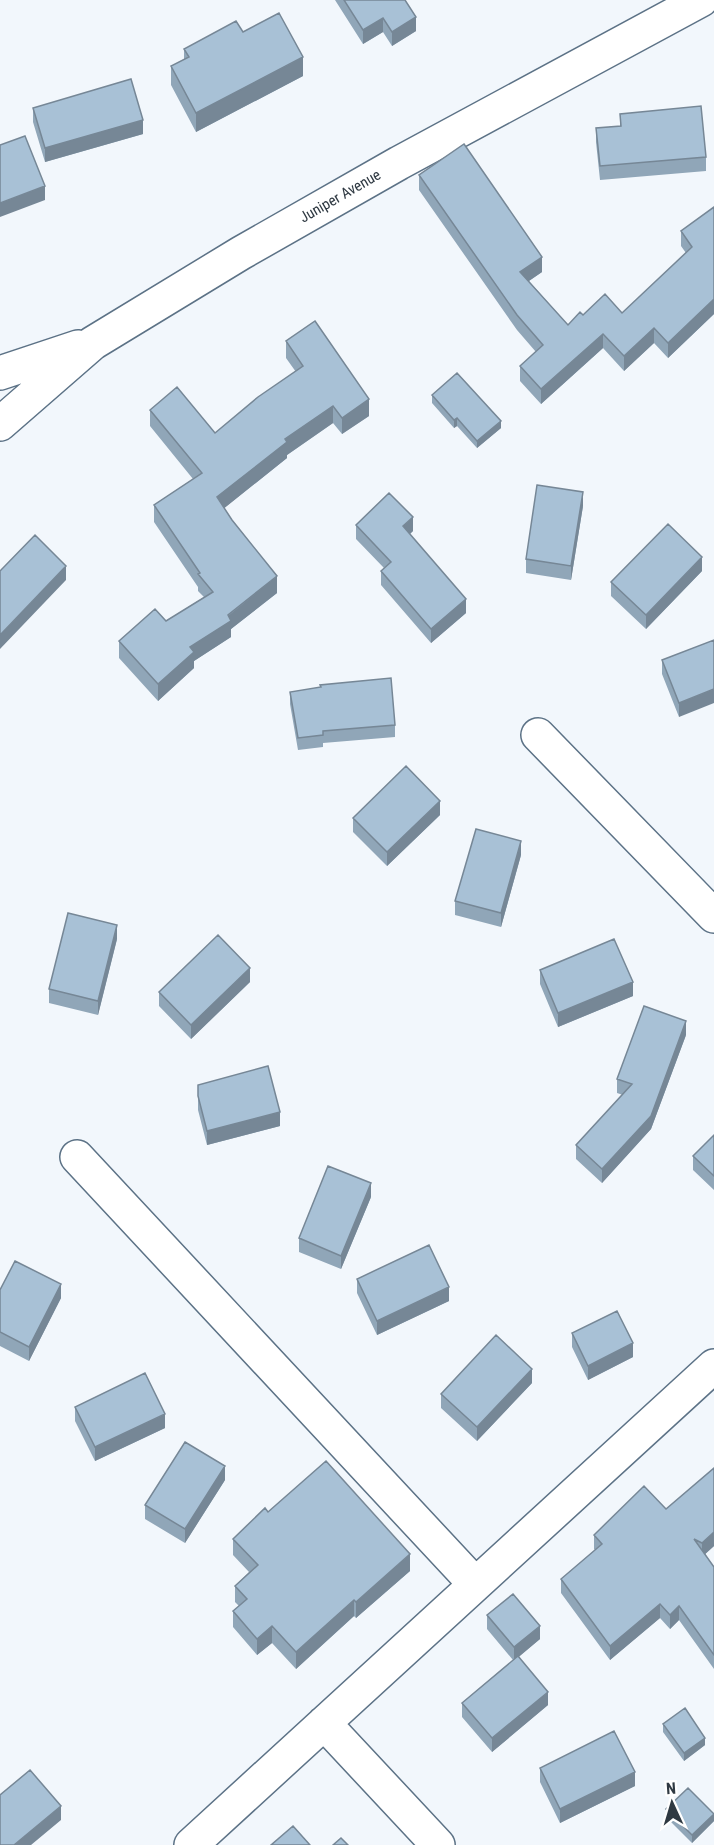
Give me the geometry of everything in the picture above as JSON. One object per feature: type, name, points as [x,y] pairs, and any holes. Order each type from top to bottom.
[{"type":"street","name":"Juniper Avenue","points":[[0,424],[93,343],[241,253],[399,162],[701,0]]},
{"type":"street","points":[[0,373],[93,343]]},
{"type":"street","points":[[538,735],[714,916]]},
{"type":"street","points":[[77,1156],[475,1584]]},
{"type":"street","points":[[191,1845],[714,1365]]},
{"type":"street","points":[[324,1723],[438,1845]]},
{"type":"building","points":[[344,0],[405,0],[416,17],[392,32],[383,18],[363,30]]},
{"type":"building","points":[[279,13],[303,57],[196,113],[171,66],[189,57],[184,49],[236,21],[243,32]]},
{"type":"building","points":[[131,79],[143,120],[45,148],[33,108]]},
{"type":"building","points":[[701,106],[706,157],[600,166],[596,128],[621,126],[620,114]]},
{"type":"building","points":[[25,136],[45,186],[0,203],[0,145]]},
{"type":"building","points":[[464,144],[542,257],[520,272],[568,325],[580,312],[583,315],[605,294],[622,313],[692,247],[681,231],[714,207],[714,299],[668,343],[654,328],[624,356],[603,334],[541,389],[520,366],[543,345],[517,315],[419,175]]},
{"type":"building","points":[[315,321],[369,399],[342,418],[333,406],[285,439],[287,442],[217,497],[232,520],[277,576],[228,615],[231,621],[190,647],[194,652],[158,684],[119,641],[155,609],[166,621],[213,592],[198,574],[200,573],[154,505],[202,473],[150,410],[177,387],[215,433],[258,397],[303,366],[286,341]]},
{"type":"building","points":[[457,373],[501,421],[477,441],[432,395]]},
{"type":"building","points":[[537,485],[583,492],[571,566],[526,559]]},
{"type":"building","points":[[389,493],[413,517],[403,526],[466,599],[431,629],[381,571],[391,562],[356,525]]},
{"type":"building","points":[[668,524],[702,557],[646,615],[611,582]]},
{"type":"building","points":[[35,535],[66,566],[0,635],[0,571]]},
{"type":"building","points":[[714,640],[714,689],[679,703],[662,660]]},
{"type":"building","points":[[391,678],[395,725],[323,731],[323,735],[298,738],[290,692],[321,687],[320,685]]},
{"type":"building","points":[[406,766],[440,801],[387,852],[353,818]]},
{"type":"building","points":[[476,829],[521,841],[501,913],[455,901]]},
{"type":"building","points":[[68,913],[117,925],[98,1001],[49,989]]},
{"type":"building","points":[[218,935],[250,968],[191,1025],[159,992]]},
{"type":"building","points":[[614,939],[633,982],[558,1013],[540,970]]},
{"type":"building","points":[[644,1006],[686,1021],[651,1116],[602,1169],[576,1145],[632,1084],[617,1079]]},
{"type":"building","points":[[268,1066],[280,1112],[207,1131],[198,1096],[198,1085]]},
{"type":"building","points":[[714,1135],[714,1176],[693,1156]]},
{"type":"building","points":[[328,1166],[371,1183],[341,1256],[299,1238]]},
{"type":"building","points":[[429,1245],[449,1287],[377,1321],[357,1279]]},
{"type":"building","points":[[15,1261],[61,1284],[29,1347],[0,1332],[0,1290]]},
{"type":"building","points":[[617,1311],[633,1343],[588,1366],[572,1333]]},
{"type":"building","points":[[496,1335],[532,1369],[477,1427],[441,1394]]},
{"type":"building","points":[[145,1373],[165,1414],[95,1447],[75,1407]]},
{"type":"building","points":[[185,1442],[225,1466],[185,1529],[145,1505]]},
{"type":"building","points":[[326,1461],[410,1554],[296,1652],[272,1626],[257,1639],[233,1611],[247,1599],[235,1586],[258,1565],[233,1539],[265,1508],[268,1512]]},
{"type":"building","points":[[714,1468],[714,1532],[702,1543],[694,1539],[714,1567],[714,1655],[679,1606],[670,1615],[660,1604],[610,1646],[561,1579],[602,1544],[594,1535],[644,1486],[666,1509]]},
{"type":"building","points":[[513,1594],[540,1626],[514,1647],[487,1615]]},
{"type":"building","points":[[518,1656],[548,1692],[492,1738],[462,1703]]},
{"type":"building","points":[[685,1708],[705,1738],[684,1753],[663,1724]]},
{"type":"building","points":[[614,1731],[635,1772],[560,1809],[540,1768]]},
{"type":"building","points":[[30,1770],[61,1806],[14,1845],[0,1845],[0,1795]]},
{"type":"building","points":[[688,1788],[714,1814],[692,1835],[666,1809]]},
{"type":"building","points":[[293,1826],[310,1845],[271,1845]]},
{"type":"building","points":[[341,1838],[348,1845],[333,1845]]}]
